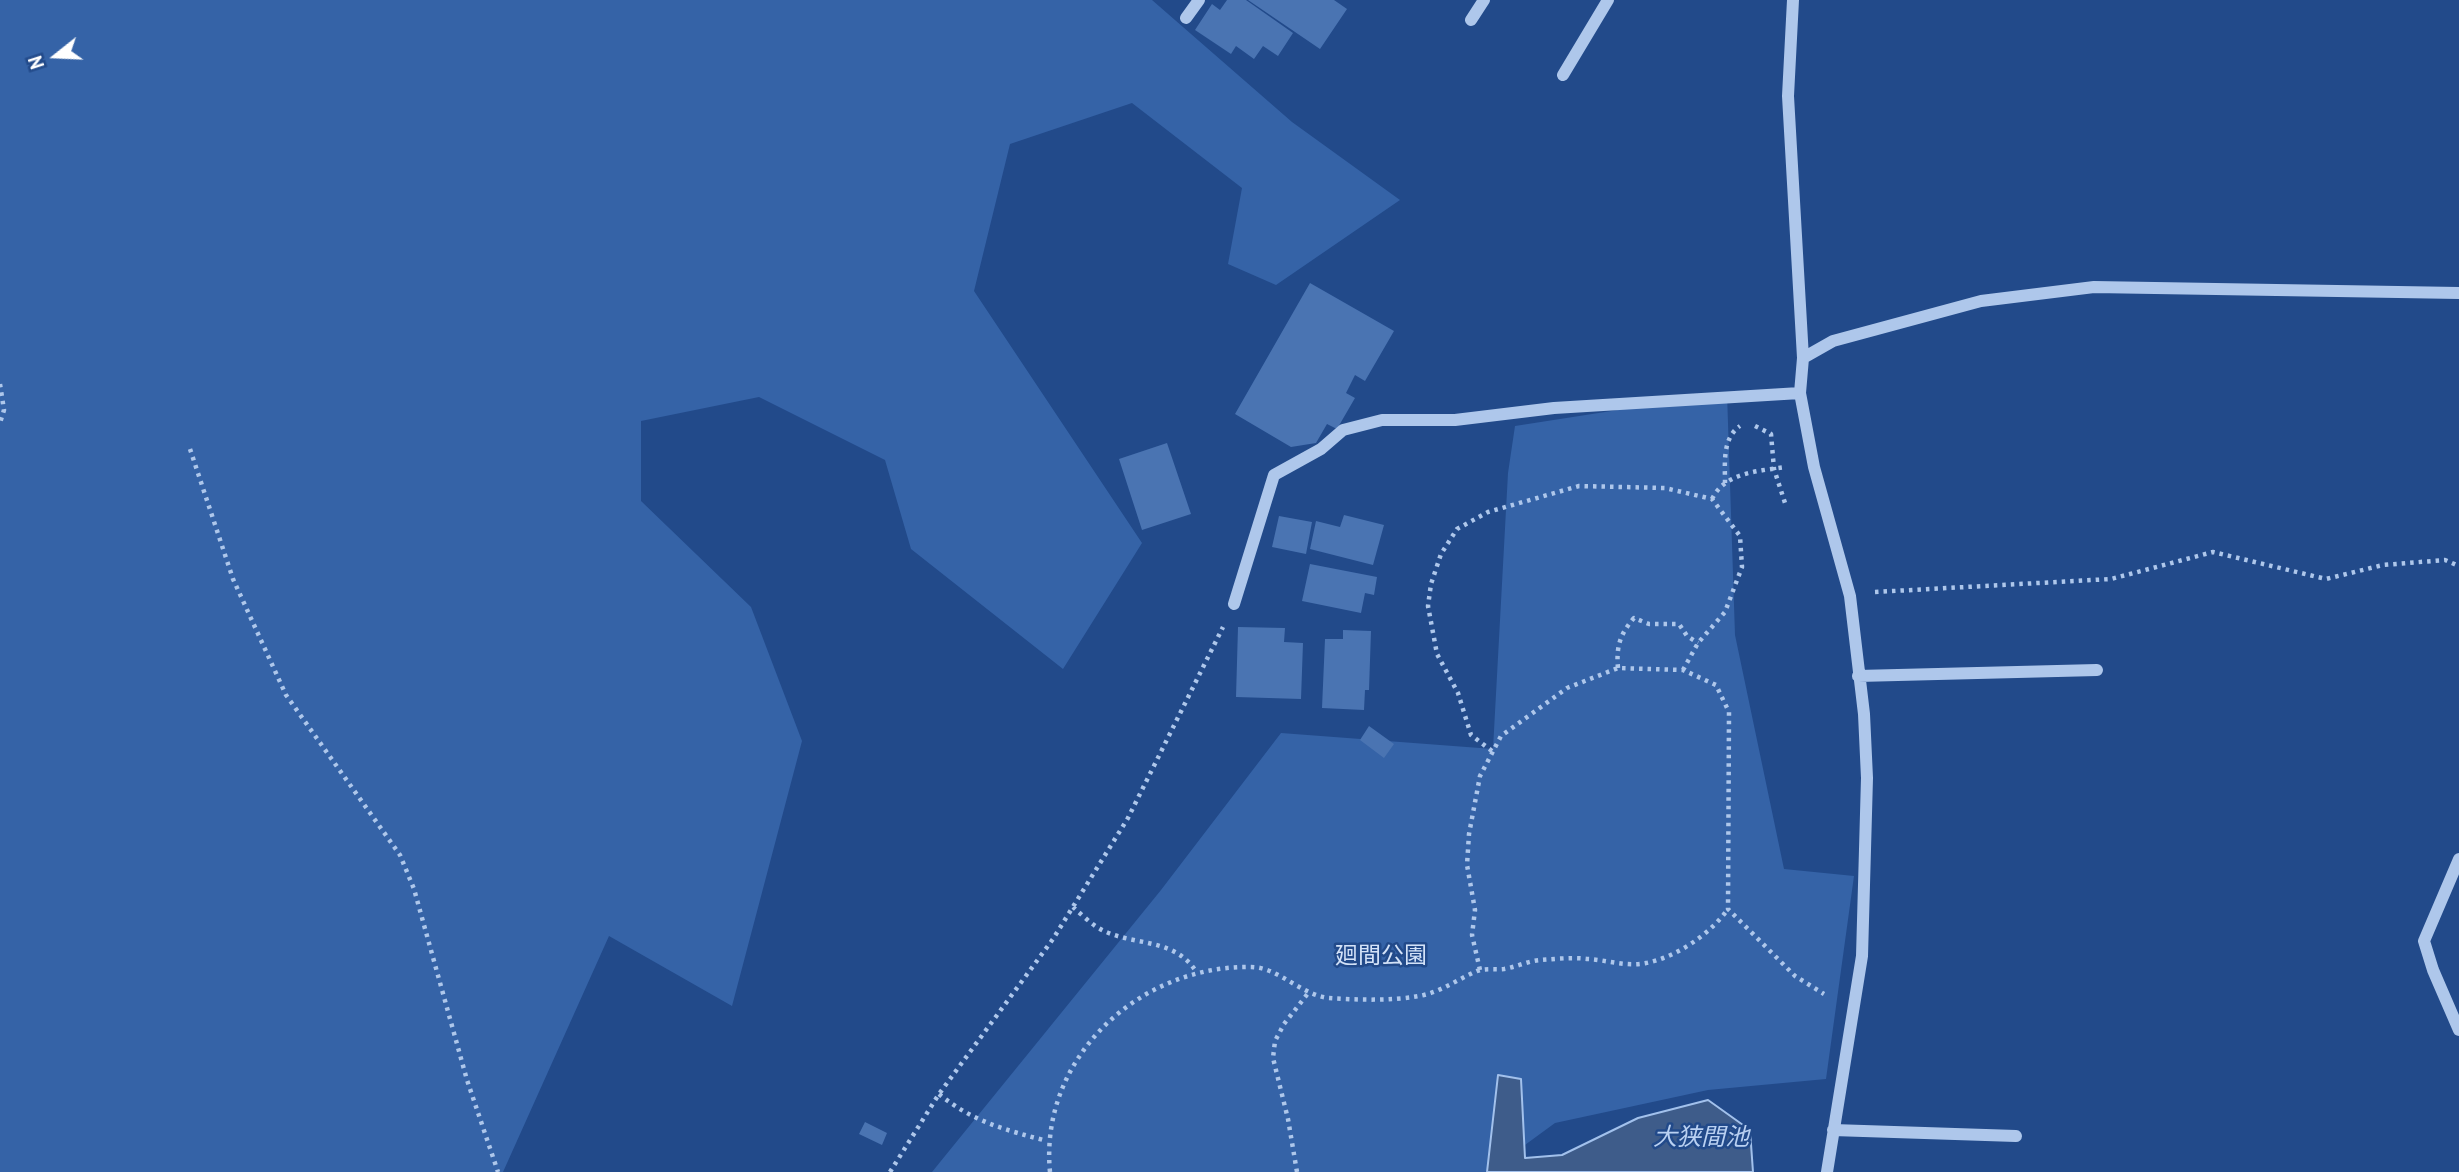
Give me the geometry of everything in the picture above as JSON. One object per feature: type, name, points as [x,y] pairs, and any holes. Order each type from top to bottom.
[{"type":"street","points":[[1186,18],[1199,0]]},
{"type":"street","points":[[1471,20],[1484,0]]},
{"type":"street","points":[[1563,75],[1608,0]]},
{"type":"street","points":[[1793,0],[1788,96],[1803,358],[1800,393],[1814,467],[1850,596],[1864,714],[1867,778],[1862,956],[1827,1172]]},
{"type":"street","points":[[1803,358],[1833,341],[1981,301],[2094,287],[2459,293]]},
{"type":"street","points":[[1234,604],[1274,475],[1321,449],[1343,430],[1382,420],[1455,420],[1554,408],[1800,393]]},
{"type":"street","points":[[1858,676],[2097,670]]},
{"type":"street","points":[[2459,859],[2424,941],[2459,1030]]},
{"type":"street","points":[[1833,1130],[2015,1136]]},
{"type":"path","points":[[0,384],[4,410],[0,423]]},
{"type":"path","points":[[1725,483],[1725,451],[1737,427],[1763,427],[1771,434],[1773,469],[1785,503]]},
{"type":"path","points":[[190,449],[233,579],[286,695],[400,855],[414,889],[467,1080],[498,1172]]},
{"type":"path","points":[[1712,499],[1717,487],[1741,474],[1796,466]]},
{"type":"path","points":[[1493,751],[1471,735],[1458,693],[1437,654],[1430,631],[1428,606],[1431,584],[1441,554],[1457,528],[1488,512],[1579,486],[1665,488],[1712,499],[1740,536],[1742,566],[1725,612],[1698,643],[1683,670]]},
{"type":"path","points":[[1850,596],[1890,590],[2111,579],[2213,552],[2326,579],[2383,565],[2445,561],[2459,566]]},
{"type":"path","points":[[890,1172],[939,1094],[1053,939],[1128,818],[1234,604]]},
{"type":"path","points":[[1618,668],[1616,651],[1623,630],[1634,618],[1649,624],[1679,624],[1688,636],[1698,643]]},
{"type":"path","points":[[1050,1172],[1047,1141],[1073,1065],[1122,1007],[1142,995],[1197,973],[1254,967],[1327,998],[1419,996],[1447,987],[1480,970],[1503,969],[1550,960],[1587,958],[1646,963],[1671,954],[1697,939],[1717,924],[1728,909],[1729,712],[1716,685],[1683,670],[1618,668],[1567,688],[1502,736],[1480,776],[1467,865],[1475,909],[1472,935],[1480,970]]},
{"type":"path","points":[[1073,907],[1103,930],[1170,948],[1189,959],[1197,973]]},
{"type":"path","points":[[1728,909],[1795,976],[1824,994]]},
{"type":"path","points":[[1297,1172],[1288,1119],[1273,1058],[1275,1041],[1284,1024],[1309,992]]},
{"type":"path","points":[[939,1094],[962,1113],[1003,1130],[1047,1141]]},
{"type":"green space","points":[[0,0],[1152,0],[1292,122],[1400,200],[1276,285],[1228,264],[1242,188],[1132,103],[1010,144],[974,291],[1142,543],[1063,669],[911,549],[885,460],[759,397],[641,421],[641,501],[751,607],[802,741],[732,1006],[609,936],[503,1172],[0,1172]]},
{"type":"green space","name":"廻間公園","points":[[1727,393],[1735,635],[1784,869],[1854,876],[1826,1079],[1708,1090],[1555,1123],[1488,1172],[932,1172],[1161,890],[1281,733],[1493,749],[1508,473],[1515,426]]},
{"type":"water","name":"大狭間池","points":[[1498,1075],[1521,1079],[1525,1158],[1562,1155],[1638,1118],[1708,1100],[1750,1130],[1753,1172],[1487,1172]]},
{"type":"building","points":[[1227,0],[1246,0],[1293,33],[1278,56],[1263,46],[1254,59],[1236,46],[1231,54],[1195,30],[1212,4],[1220,10]]},
{"type":"building","points":[[1248,0],[1334,0],[1347,9],[1320,49]]},
{"type":"building","points":[[1310,283],[1394,331],[1365,381],[1355,375],[1346,393],[1355,398],[1337,429],[1327,424],[1316,443],[1291,447],[1235,414]]},
{"type":"building","points":[[1167,443],[1191,514],[1142,530],[1119,459]]},
{"type":"building","points":[[1344,515],[1384,525],[1373,565],[1310,549],[1316,521],[1340,527]]},
{"type":"building","points":[[1279,516],[1312,522],[1306,554],[1272,547]]},
{"type":"building","points":[[1310,564],[1377,577],[1374,595],[1365,593],[1361,613],[1302,601]]},
{"type":"building","points":[[1238,627],[1285,628],[1284,642],[1303,643],[1301,699],[1236,697]]},
{"type":"building","points":[[1343,630],[1371,631],[1369,690],[1365,690],[1364,710],[1322,708],[1325,639],[1343,639]]},
{"type":"building","points":[[1369,726],[1394,744],[1384,758],[1360,740]]},
{"type":"building","points":[[865,1122],[887,1133],[882,1145],[859,1134]]}]
